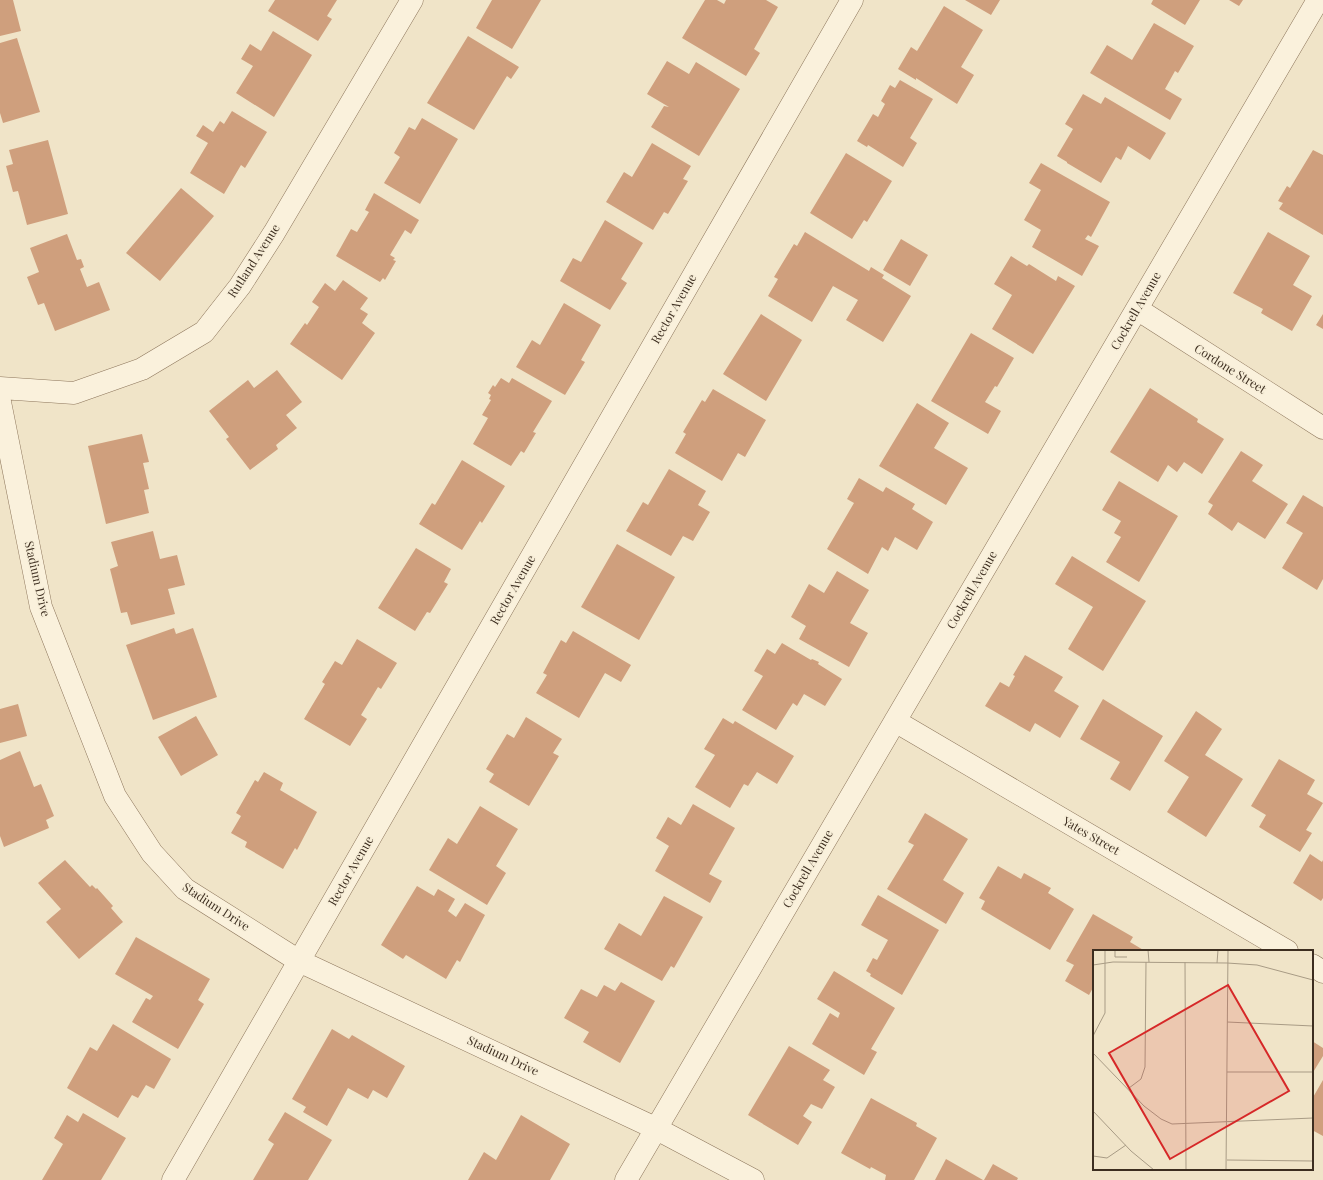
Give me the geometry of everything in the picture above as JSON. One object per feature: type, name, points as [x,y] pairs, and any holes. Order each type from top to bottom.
[{"type":"street","name":"Rutland Avenue","points":[[0,388],[74,393],[142,369],[204,332],[240,286],[270,240],[412,0]]},
{"type":"street","name":"Rector Avenue","points":[[173,1180],[852,0]]},
{"type":"street","name":"Cockrell Avenue","points":[[626,1180],[655,1128],[1318,0]]},
{"type":"street","name":"Cordone Street","points":[[1137,309],[1323,428]]},
{"type":"street","name":"Stadium Drive","points":[[0,402],[42,607],[115,796],[152,853],[185,890],[299,961],[655,1128],[753,1180]]},
{"type":"street","name":"Yates Street","points":[[895,721],[1285,950]]},
{"type":"street","points":[[1313,967],[1323,972]]},
{"type":"building","points":[[0,0],[13,0],[21,31],[0,36]]},
{"type":"building","points":[[275,0],[337,0],[327,16],[332,19],[318,41],[268,11]]},
{"type":"building","points":[[492,0],[541,0],[512,49],[476,28]]},
{"type":"building","points":[[705,0],[717,0],[724,4],[726,0],[766,0],[778,7],[754,49],[760,53],[746,76],[682,38]]},
{"type":"building","points":[[965,0],[1000,0],[991,15]]},
{"type":"building","points":[[1153,0],[1200,0],[1185,25],[1151,4]]},
{"type":"building","points":[[1229,0],[1243,0],[1239,6]]},
{"type":"building","points":[[944,6],[983,30],[961,67],[974,75],[957,104],[916,78],[916,80],[898,69],[911,47],[917,51]]},
{"type":"building","points":[[1154,23],[1194,46],[1178,73],[1175,71],[1165,89],[1182,99],[1170,120],[1090,73],[1107,45],[1132,60]]},
{"type":"building","points":[[273,31],[312,55],[274,117],[236,93],[253,66],[241,59],[250,44],[261,51]]},
{"type":"building","points":[[468,36],[519,67],[511,79],[507,76],[474,130],[427,103]]},
{"type":"building","points":[[17,38],[40,112],[3,123],[0,113],[0,43]]},
{"type":"building","points":[[667,61],[689,74],[696,62],[740,89],[699,156],[651,127],[664,106],[669,107],[647,94]]},
{"type":"building","points":[[900,80],[933,99],[910,138],[917,143],[903,167],[868,145],[867,147],[857,141],[873,114],[878,117],[885,104],[881,101],[890,85],[895,88]]},
{"type":"building","points":[[1083,94],[1101,104],[1105,97],[1166,133],[1150,160],[1128,146],[1121,160],[1116,157],[1101,183],[1057,156],[1073,129],[1065,124]]},
{"type":"building","points":[[232,111],[267,132],[245,168],[241,165],[224,194],[190,173],[208,143],[196,136],[203,125],[213,132],[220,121],[224,124]]},
{"type":"building","points":[[422,118],[458,139],[420,204],[384,183],[400,157],[394,153],[409,127],[415,130]]},
{"type":"building","points":[[48,140],[68,214],[27,225],[18,191],[13,192],[6,166],[13,164],[9,150]]},
{"type":"building","points":[[652,143],[691,166],[683,179],[688,181],[668,214],[664,212],[653,230],[606,202],[624,172],[632,177]]},
{"type":"building","points":[[1313,150],[1323,155],[1323,235],[1279,209],[1283,203],[1278,201],[1287,186],[1290,188]]},
{"type":"building","points":[[846,153],[892,181],[867,222],[864,220],[852,239],[810,213]]},
{"type":"building","points":[[1041,163],[1110,202],[1091,237],[1088,235],[1085,239],[1099,246],[1082,276],[1032,247],[1041,230],[1024,220],[1041,190],[1029,183]]},
{"type":"building","points":[[181,188],[214,216],[160,281],[126,253]]},
{"type":"building","points":[[374,193],[419,220],[411,234],[405,230],[390,255],[395,258],[393,260],[396,261],[385,280],[383,278],[380,282],[336,256],[351,229],[357,232],[369,212],[365,210]]},
{"type":"building","points":[[605,220],[643,243],[621,279],[627,283],[610,310],[560,281],[573,258],[581,262]]},
{"type":"building","points":[[805,232],[869,271],[871,267],[884,275],[882,278],[911,296],[883,342],[846,320],[858,300],[833,286],[812,322],[768,296],[778,279],[774,277],[794,244],[797,246]]},
{"type":"building","points":[[1268,232],[1310,256],[1293,285],[1312,296],[1292,331],[1261,313],[1263,309],[1233,293]]},
{"type":"building","points":[[67,234],[77,260],[81,259],[84,267],[80,269],[87,287],[99,282],[110,310],[55,331],[44,303],[38,305],[27,277],[39,272],[30,248]]},
{"type":"building","points":[[901,239],[928,255],[910,286],[883,270]]},
{"type":"building","points":[[1011,256],[1027,266],[1029,264],[1056,281],[1058,276],[1075,286],[1033,354],[992,329],[1012,295],[994,284]]},
{"type":"building","points":[[343,280],[368,298],[360,309],[368,314],[362,323],[375,333],[342,380],[290,344],[305,323],[307,325],[319,307],[312,302],[325,283],[335,291]]},
{"type":"building","points":[[564,303],[601,325],[581,360],[585,362],[565,395],[516,367],[532,340],[540,345]]},
{"type":"building","points":[[761,314],[802,340],[766,401],[723,374]]},
{"type":"building","points":[[1323,314],[1323,329],[1316,325]]},
{"type":"building","points":[[971,333],[1014,358],[997,387],[995,386],[985,402],[1001,411],[988,434],[931,401]]},
{"type":"building","points":[[277,370],[302,402],[286,415],[297,428],[276,445],[278,449],[250,470],[226,439],[229,437],[209,411],[248,380],[254,388]]},
{"type":"building","points":[[501,378],[509,383],[512,378],[552,401],[533,432],[536,433],[524,453],[521,451],[511,466],[473,444],[488,418],[482,415],[491,400],[489,399],[491,395],[488,393],[493,385],[495,387]]},
{"type":"building","points":[[1150,388],[1198,419],[1197,422],[1224,439],[1202,474],[1184,462],[1177,472],[1168,465],[1158,482],[1110,452]]},
{"type":"building","points":[[713,389],[766,420],[745,457],[738,453],[722,481],[675,453],[686,434],[683,432],[702,400],[705,402]]},
{"type":"building","points":[[917,403],[949,423],[934,448],[968,468],[946,505],[879,466]]},
{"type":"building","points":[[142,434],[149,462],[143,463],[149,489],[144,490],[149,513],[106,524],[88,446]]},
{"type":"building","points":[[1241,451],[1263,465],[1252,481],[1288,504],[1265,539],[1238,522],[1232,531],[1208,514],[1213,505],[1208,502]]},
{"type":"building","points":[[462,460],[505,486],[482,523],[480,521],[462,550],[419,524],[432,503],[435,505]]},
{"type":"building","points":[[669,469],[706,491],[698,505],[710,512],[693,541],[683,536],[671,556],[626,531],[643,502],[648,505]]},
{"type":"building","points":[[859,478],[883,492],[886,487],[915,504],[912,509],[933,522],[917,550],[895,537],[888,551],[882,547],[868,574],[827,549],[854,503],[847,499]]},
{"type":"building","points":[[1119,481],[1178,516],[1139,582],[1106,562],[1121,537],[1114,533],[1121,521],[1102,510]]},
{"type":"building","points":[[1303,495],[1323,507],[1323,579],[1317,590],[1282,568],[1303,533],[1286,523]]},
{"type":"building","points":[[153,531],[160,559],[177,555],[185,585],[168,589],[175,614],[131,625],[127,612],[121,613],[110,569],[118,566],[111,542]]},
{"type":"building","points":[[617,544],[675,577],[639,640],[581,607]]},
{"type":"building","points":[[416,548],[451,569],[444,582],[448,584],[430,613],[427,612],[415,631],[378,608]]},
{"type":"building","points":[[1072,556],[1146,601],[1103,671],[1068,649],[1093,607],[1055,584]]},
{"type":"building","points":[[837,571],[869,590],[850,623],[868,633],[849,667],[799,639],[806,626],[791,617],[809,584],[824,593]]},
{"type":"building","points":[[174,628],[176,634],[193,628],[217,697],[153,720],[126,645]]},
{"type":"building","points":[[573,631],[631,665],[621,682],[605,673],[579,718],[536,693],[547,675],[543,673],[561,640],[566,643]]},
{"type":"building","points":[[357,639],[397,663],[381,689],[378,687],[361,715],[367,719],[350,746],[304,719],[325,684],[322,682],[335,661],[342,665]]},
{"type":"building","points":[[782,643],[811,660],[812,659],[819,662],[818,664],[842,679],[825,706],[804,694],[797,706],[793,703],[776,730],[742,710],[763,676],[754,671],[767,649],[775,654]]},
{"type":"building","points":[[1025,655],[1063,677],[1054,691],[1079,706],[1060,738],[1035,723],[1030,732],[985,706],[1000,682],[1009,687],[1015,676],[1013,675]]},
{"type":"building","points":[[1103,699],[1163,736],[1130,791],[1110,779],[1120,762],[1080,739]]},
{"type":"building","points":[[18,704],[27,736],[0,743],[0,709]]},
{"type":"building","points":[[1196,711],[1222,729],[1205,755],[1243,779],[1206,837],[1167,812],[1189,777],[1164,761]]},
{"type":"building","points":[[196,716],[218,755],[181,776],[158,737]]},
{"type":"building","points":[[526,717],[562,739],[553,753],[559,756],[529,806],[489,782],[494,774],[486,769],[507,734],[514,738]]},
{"type":"building","points":[[723,718],[733,724],[735,721],[794,756],[777,784],[757,772],[748,786],[744,784],[730,808],[695,787],[715,755],[704,749]]},
{"type":"building","points":[[20,751],[34,787],[41,784],[54,816],[46,820],[49,828],[4,847],[0,836],[0,760]]},
{"type":"building","points":[[1279,759],[1315,780],[1307,794],[1323,803],[1306,830],[1312,833],[1300,852],[1259,827],[1266,815],[1251,806]]},
{"type":"building","points":[[264,772],[283,783],[280,790],[317,812],[297,850],[295,848],[283,869],[245,847],[247,842],[231,833],[241,816],[236,813],[255,780],[258,782]]},
{"type":"building","points":[[693,804],[735,828],[709,874],[722,881],[710,903],[655,871],[669,846],[656,838],[668,817],[681,825]]},
{"type":"building","points":[[480,806],[518,829],[496,866],[506,873],[487,905],[429,870],[448,838],[457,844]]},
{"type":"building","points":[[925,813],[968,839],[943,880],[964,893],[946,924],[887,889],[914,845],[908,842]]},
{"type":"building","points":[[1310,854],[1322,862],[1323,860],[1323,898],[1321,901],[1293,883]]},
{"type":"building","points":[[65,860],[90,887],[92,885],[96,889],[97,888],[113,906],[111,908],[123,922],[79,959],[46,922],[61,909],[38,883]]},
{"type":"building","points":[[998,866],[1021,879],[1024,873],[1051,888],[1048,893],[1074,909],[1050,950],[981,909],[985,901],[979,898]]},
{"type":"building","points":[[417,886],[434,896],[438,889],[455,899],[448,911],[456,917],[465,903],[485,915],[460,962],[457,960],[446,979],[406,955],[403,959],[381,945]]},
{"type":"building","points":[[878,895],[939,930],[902,995],[870,976],[871,974],[866,971],[873,958],[877,960],[888,940],[861,925]]},
{"type":"building","points":[[664,896],[703,917],[674,968],[671,966],[662,981],[604,949],[619,923],[641,936]]},
{"type":"building","points":[[1093,914],[1133,937],[1130,942],[1143,950],[1093,950],[1093,988],[1089,995],[1065,981],[1074,965],[1066,961]]},
{"type":"building","points":[[136,937],[210,979],[198,1000],[204,1004],[178,1049],[132,1022],[146,998],[150,1000],[153,996],[115,974]]},
{"type":"building","points":[[834,971],[895,1008],[871,1049],[877,1052],[864,1075],[812,1044],[830,1013],[838,1018],[840,1013],[817,999]]},
{"type":"building","points":[[621,982],[655,1001],[620,1063],[583,1042],[589,1032],[564,1018],[581,989],[597,997],[604,985],[615,991]]},
{"type":"building","points":[[113,1024],[171,1059],[154,1089],[146,1085],[138,1098],[132,1095],[118,1118],[67,1088],[90,1047],[97,1051]]},
{"type":"building","points":[[332,1029],[349,1039],[352,1035],[405,1066],[387,1098],[373,1090],[368,1099],[348,1088],[327,1126],[303,1112],[306,1107],[292,1099]]},
{"type":"building","points":[[1313,1042],[1323,1048],[1323,1056],[1313,1072]]},
{"type":"building","points":[[789,1046],[830,1070],[823,1080],[835,1087],[822,1109],[811,1104],[803,1116],[812,1122],[798,1145],[748,1115]]},
{"type":"building","points":[[1323,1080],[1323,1136],[1313,1131],[1313,1097]]},
{"type":"building","points":[[871,1098],[917,1123],[916,1126],[937,1138],[914,1180],[885,1180],[886,1175],[871,1167],[870,1169],[841,1153]]},
{"type":"building","points":[[285,1112],[332,1140],[308,1180],[253,1180],[274,1144],[268,1140]]},
{"type":"building","points":[[83,1113],[126,1138],[101,1180],[42,1180],[63,1144],[54,1138],[67,1115],[78,1122]]},
{"type":"building","points":[[521,1115],[570,1144],[550,1180],[468,1180],[484,1152],[496,1160]]},
{"type":"building","points":[[946,1159],[983,1180],[935,1180]]},
{"type":"building","points":[[993,1164],[1018,1178],[1017,1180],[984,1180]]}]
